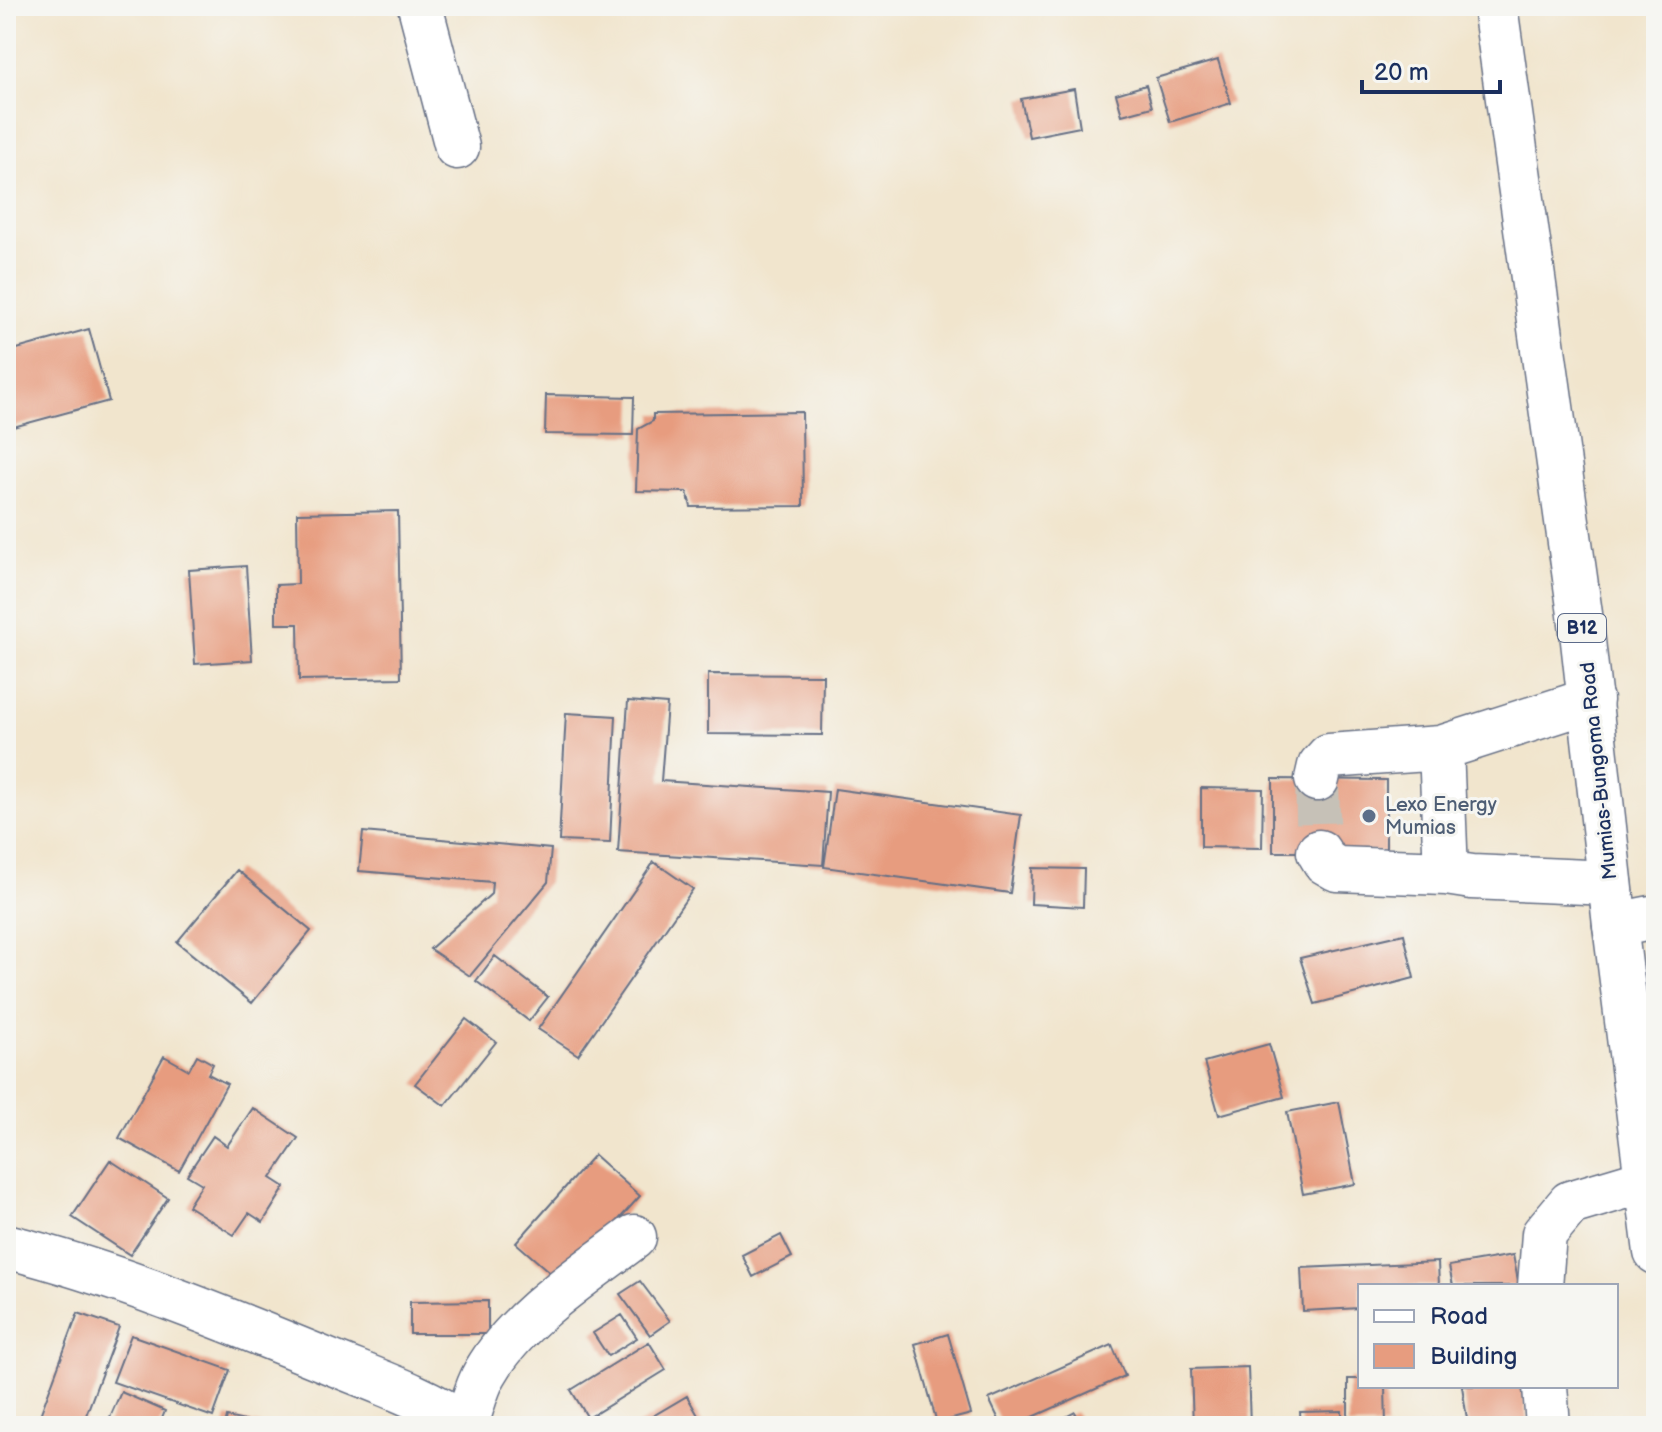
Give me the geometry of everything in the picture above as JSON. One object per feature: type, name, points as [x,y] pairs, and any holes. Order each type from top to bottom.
[{"type":"main road","points":[[420,6],[457,147]]},
{"type":"main road","name":"Mumias-Bungoma Road","points":[[1495,6],[1591,700],[1627,908],[1648,1134],[1647,1180],[1656,1252]]},
{"type":"main road","points":[[1317,779],[1320,766],[1329,756],[1441,748],[1591,700]]},
{"type":"main road","points":[[1441,748],[1446,873]]},
{"type":"main road","points":[[1319,852],[1325,862],[1337,869],[1446,873],[1627,908]]},
{"type":"main road","points":[[1540,1284],[1544,1234],[1570,1203],[1647,1180]]},
{"type":"main road","points":[[6,1246],[60,1260],[253,1330],[397,1389],[466,1425],[485,1373],[517,1330],[549,1301],[634,1237]]},
{"type":"main road","points":[[1545,1388],[1548,1426]]},
{"type":"building","points":[[1218,60],[1231,103],[1170,122],[1156,78]]},
{"type":"building","points":[[1146,85],[1152,107],[1122,115],[1116,94]]},
{"type":"building","points":[[1074,89],[1080,127],[1029,137],[1021,99]]},
{"type":"building","points":[[89,329],[109,401],[6,429],[6,352]]},
{"type":"building","points":[[546,395],[634,397],[633,435],[545,434]]},
{"type":"building","points":[[802,412],[803,506],[691,507],[687,492],[636,491],[638,429],[653,421],[653,414]]},
{"type":"building","points":[[398,511],[401,678],[299,680],[298,624],[276,624],[276,585],[298,584],[297,513]]},
{"type":"building","points":[[246,566],[252,660],[195,664],[189,570]]},
{"type":"building","points":[[708,674],[823,675],[822,735],[708,734]]},
{"type":"building","points":[[628,701],[667,704],[661,781],[828,792],[823,865],[618,852]]},
{"type":"building","points":[[566,713],[616,716],[610,843],[559,841]]},
{"type":"building","points":[[1273,779],[1386,780],[1386,852],[1273,852]]},
{"type":"building","points":[[1201,788],[1263,789],[1262,848],[1201,847]]},
{"type":"building","points":[[835,789],[1021,815],[1010,893],[824,867]]},
{"type":"building","points":[[363,832],[551,849],[548,882],[470,976],[430,949],[491,894],[492,882],[359,871]]},
{"type":"building","points":[[654,862],[693,889],[578,1055],[538,1029]]},
{"type":"building","points":[[1032,868],[1084,869],[1083,907],[1031,904]]},
{"type":"building","points":[[237,870],[311,931],[252,1003],[177,942]]},
{"type":"building","points":[[1404,934],[1414,978],[1315,1004],[1300,958]]},
{"type":"building","points":[[495,956],[548,997],[529,1021],[476,981]]},
{"type":"building","points":[[466,1019],[496,1042],[445,1106],[415,1084]]},
{"type":"building","points":[[1269,1044],[1284,1097],[1219,1115],[1204,1062]]},
{"type":"building","points":[[197,1055],[213,1064],[208,1074],[227,1084],[179,1171],[119,1138],[164,1056],[189,1070]]},
{"type":"building","points":[[1339,1102],[1355,1184],[1303,1194],[1287,1112]]},
{"type":"building","points":[[253,1108],[298,1138],[271,1178],[285,1187],[263,1222],[249,1213],[234,1235],[188,1206],[202,1184],[187,1175],[213,1136],[227,1146]]},
{"type":"building","points":[[594,1155],[640,1196],[562,1283],[516,1243]]},
{"type":"building","points":[[110,1160],[168,1198],[130,1255],[72,1217]]},
{"type":"building","points":[[781,1235],[792,1257],[753,1277],[742,1255]]},
{"type":"building","points":[[1513,1255],[1519,1284],[1453,1284],[1449,1266]]},
{"type":"building","points":[[1438,1262],[1439,1284],[1358,1284],[1358,1308],[1303,1311],[1301,1268]]},
{"type":"building","points":[[640,1281],[670,1321],[650,1335],[620,1294]]},
{"type":"building","points":[[488,1301],[488,1334],[410,1334],[410,1302]]},
{"type":"building","points":[[78,1313],[119,1327],[82,1426],[36,1426]]},
{"type":"building","points":[[622,1315],[637,1338],[608,1356],[593,1333]]},
{"type":"building","points":[[948,1334],[971,1414],[937,1423],[915,1344]]},
{"type":"building","points":[[131,1335],[230,1370],[213,1417],[113,1382]]},
{"type":"building","points":[[649,1342],[666,1370],[588,1418],[571,1390]]},
{"type":"building","points":[[1112,1345],[1125,1376],[1013,1426],[1002,1426],[989,1399]]},
{"type":"building","points":[[1248,1367],[1250,1426],[1193,1426],[1191,1369]]},
{"type":"building","points":[[1348,1379],[1358,1379],[1358,1388],[1385,1388],[1386,1426],[1348,1426]]},
{"type":"building","points":[[1462,1388],[1522,1388],[1528,1426],[1468,1426]]},
{"type":"building","points":[[121,1392],[165,1411],[159,1426],[106,1426]]},
{"type":"building","points":[[687,1396],[704,1426],[636,1426]]},
{"type":"building","points":[[1342,1411],[1342,1426],[1301,1426],[1300,1412]]},
{"type":"building","points":[[1075,1412],[1083,1426],[1049,1426]]},
{"type":"building","points":[[227,1417],[262,1425],[225,1426]]},
{"type":"tunnel","points":[[1317,779],[1319,852]]},
{"type":"place","name":"Lexo Energy Mumias","points":[[1369,816]]}]
